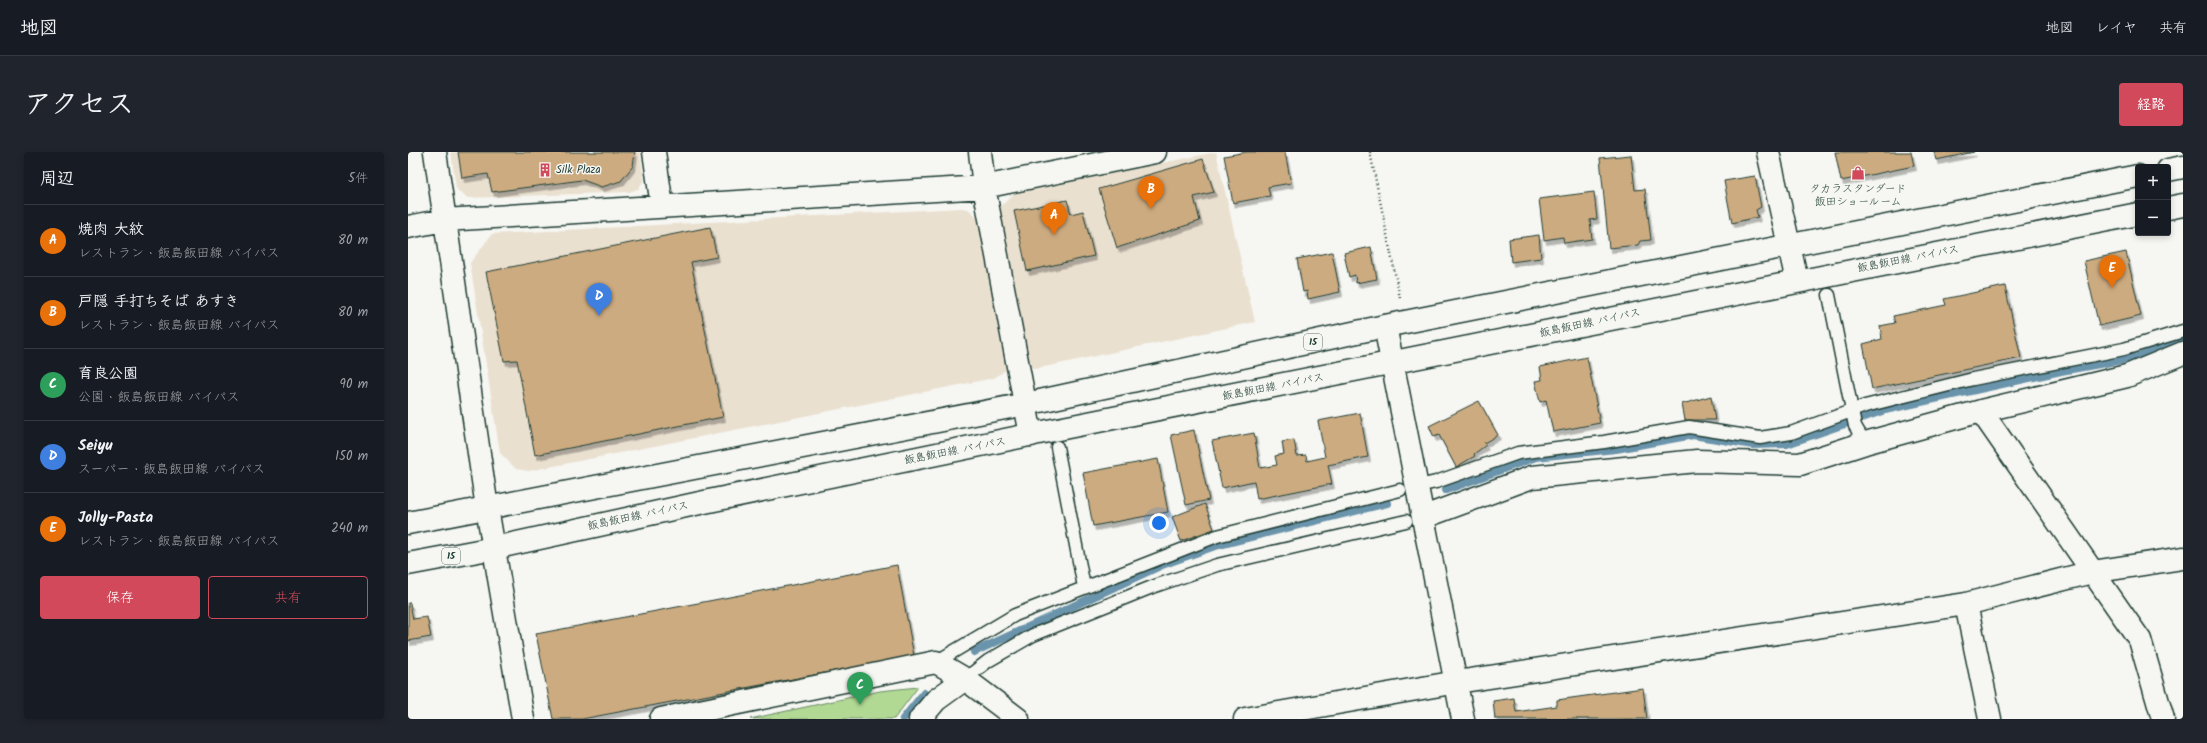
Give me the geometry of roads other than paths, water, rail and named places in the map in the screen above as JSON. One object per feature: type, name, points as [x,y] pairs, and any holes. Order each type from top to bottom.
[{"type":"street","points":[[435,152],[487,508],[523,719]]},
{"type":"street","points":[[654,152],[662,206]]},
{"type":"street","points":[[980,152],[984,187],[1031,435]]},
{"type":"street","points":[[408,227],[444,220],[984,187],[1155,152]]},
{"type":"street","points":[[1768,152],[1787,244],[1797,281]]},
{"type":"street","points":[[2171,169],[2183,167]]},
{"type":"street","name":"15","points":[[408,523],[1026,404],[1386,326],[1787,244],[2135,177]]},
{"type":"street","points":[[2171,207],[2183,205]]},
{"type":"street","name":"飯島飯田線 バイパス","points":[[408,564],[494,548],[717,499],[1031,435],[1393,364],[1797,281],[2135,215]]},
{"type":"street","points":[[1386,326],[1393,364],[1409,488],[1415,519],[1457,682],[1463,719]]},
{"type":"street","points":[[1415,519],[1532,477],[1697,461],[1800,464],[1857,424],[1981,411],[2127,376],[2183,353]]},
{"type":"street","points":[[1981,411],[2140,640],[2163,719]]},
{"type":"street","points":[[1245,719],[1282,716],[1457,682],[1966,604],[2092,572],[2183,558]]},
{"type":"street","points":[[1966,604],[1990,719]]},
{"type":"street","points":[[661,719],[936,662],[965,679],[1018,719]]},
{"type":"street","points":[[920,719],[936,700],[965,679]]},
{"type":"lane","points":[[1829,296],[1857,424]]},
{"type":"lane","points":[[936,662],[1015,615],[1217,536],[1436,482],[1518,453],[1604,442],[1689,427],[1760,438],[1857,424],[1972,379],[2124,349],[2183,331]]},
{"type":"lane","points":[[1057,447],[1084,587]]},
{"type":"lane","points":[[965,679],[988,661],[1033,636],[1152,586],[1217,565],[1415,519]]},
{"type":"waterway","points":[[1446,490],[1536,457],[1616,449],[1693,435],[1753,445],[1787,444],[1885,410],[2061,371],[2138,357],[2183,341]]},
{"type":"waterway","points":[[974,652],[1162,565],[1215,546],[1387,503]]},
{"type":"waterway","points":[[903,719],[924,693]]},
{"type":"place","name":"Silk Plaza","points":[[545,170]]},
{"type":"place","name":"タカラスタンダード 飯田ショールーム","points":[[1858,173]]},
{"type":"place","name":"戸隠 手打ちそば あすき","points":[[1151,209]]},
{"type":"place","name":"焼肉 大紋","points":[[1054,235]]},
{"type":"place","name":"Jolly-Pasta","points":[[2112,288]]},
{"type":"place","name":"Seiyu","points":[[599,316]]},
{"type":"place","name":"育良公園","points":[[860,705]]}]
